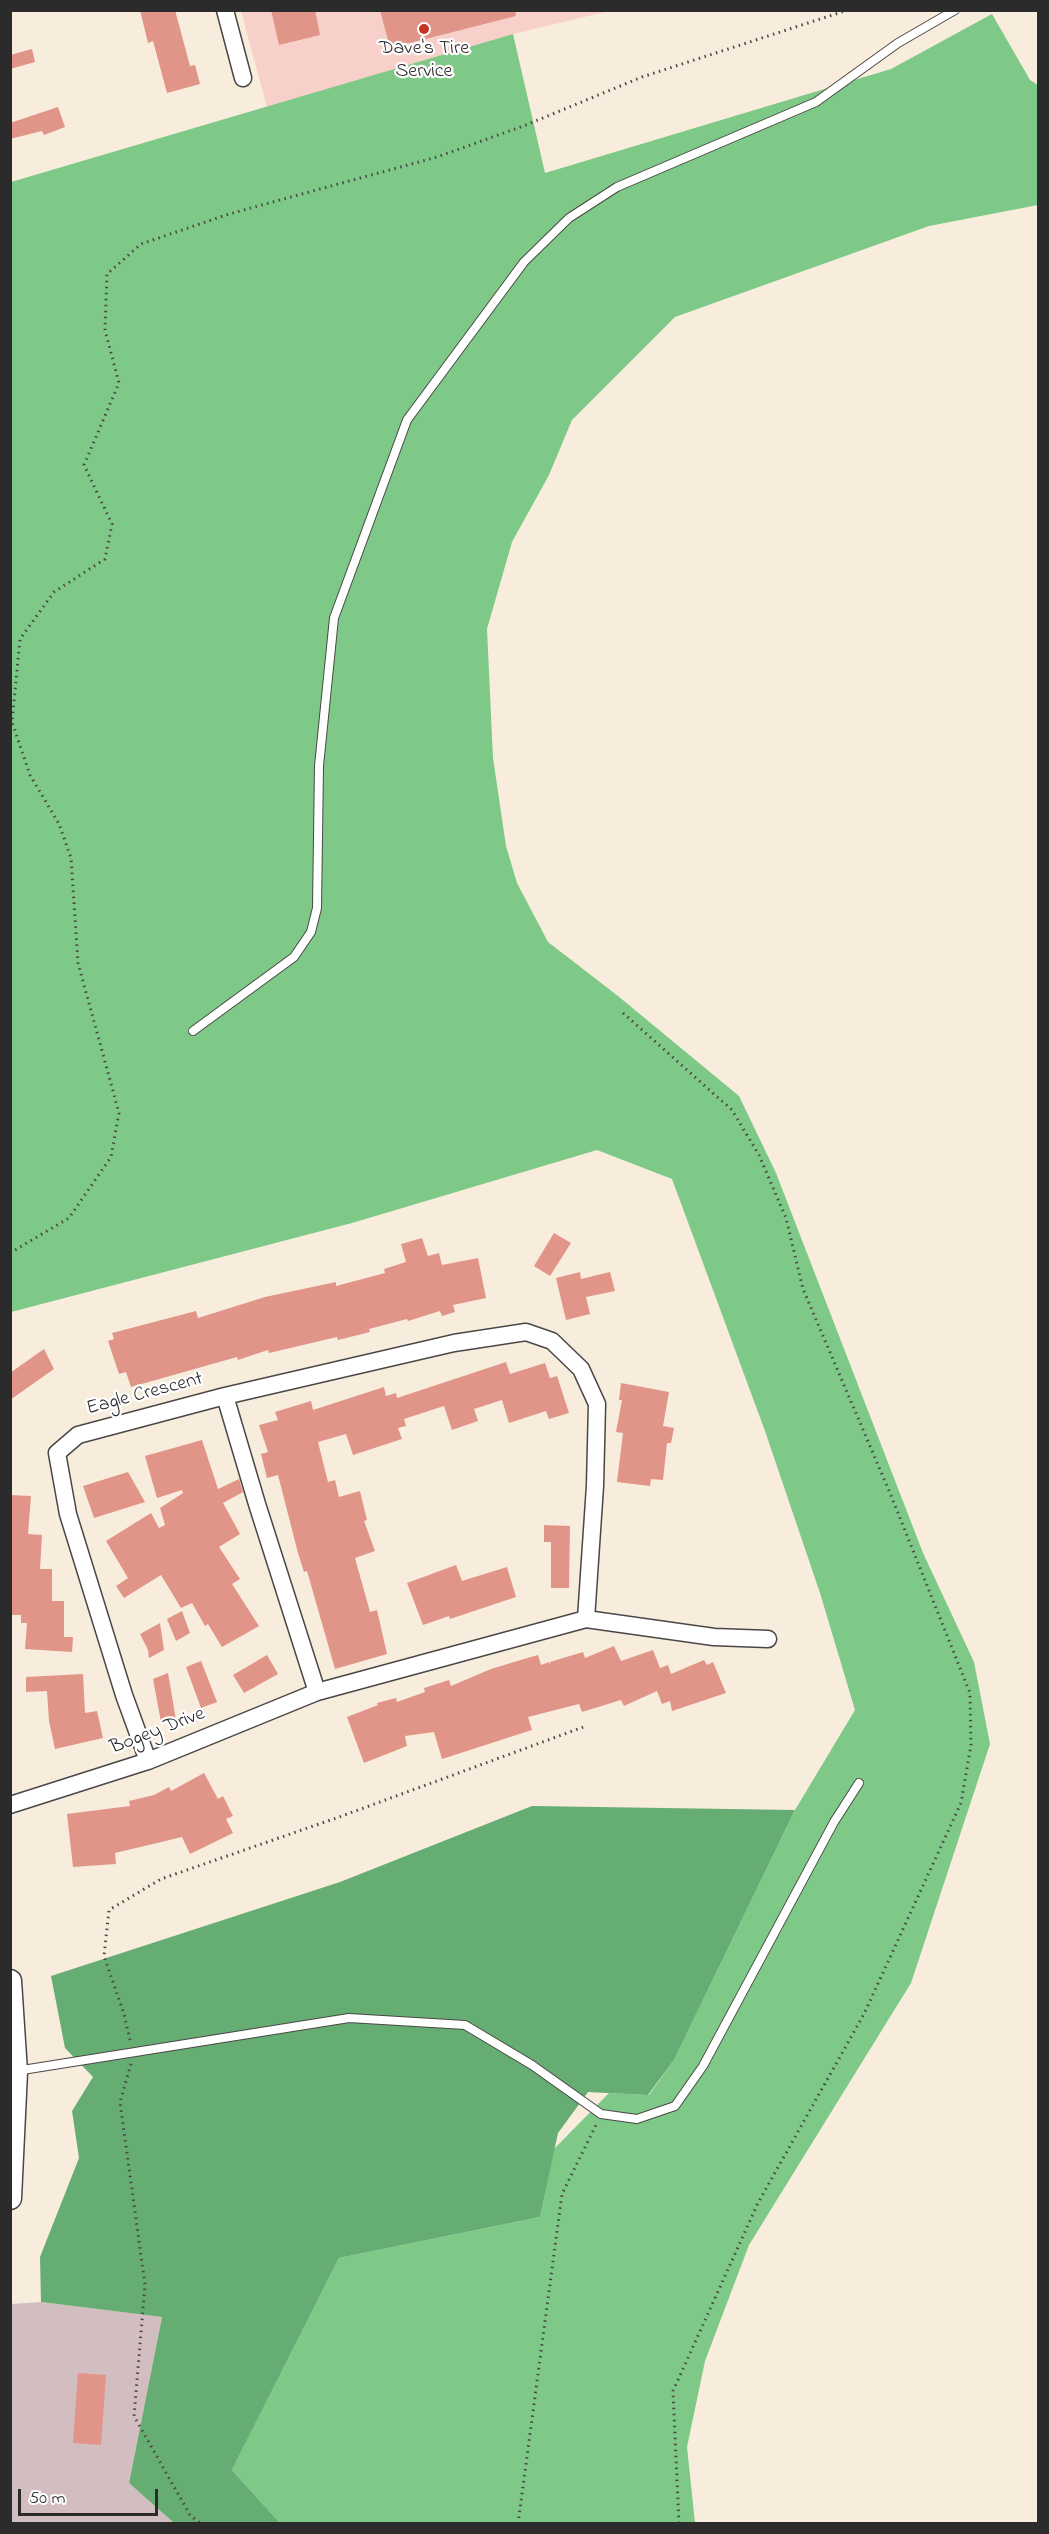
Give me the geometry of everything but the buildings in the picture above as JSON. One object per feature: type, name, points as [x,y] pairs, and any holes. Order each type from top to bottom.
[{"type":"street","points":[[225,10],[243,78]]},
{"type":"street","points":[[225,1396],[454,1343],[526,1332],[552,1341],[581,1369],[597,1404],[595,1486],[586,1619],[714,1637],[768,1639]]},
{"type":"street","name":"Eagle Crescent","points":[[148,1761],[124,1695],[68,1514],[57,1453],[78,1435],[225,1396],[317,1692]]},
{"type":"street","name":"Bogey Drive","points":[[10,1805],[148,1761],[317,1692],[586,1619]]},
{"type":"street","points":[[10,1981],[16,2072],[10,2198]]},
{"type":"lane","points":[[193,1031],[294,957],[311,932],[317,908],[319,766],[334,618],[407,420],[517,272],[569,218],[617,187],[816,102],[898,44],[955,10]]},
{"type":"lane","points":[[16,2072],[349,2018],[465,2025],[531,2065],[601,2114],[637,2119],[675,2106],[703,2066],[834,1822],[859,1783]]},
{"type":"path","points":[[10,1253],[69,1218],[111,1157],[119,1113],[78,963],[71,858],[59,824],[30,775],[12,722],[20,639],[54,592],[105,559],[108,548],[112,524],[84,465],[119,383],[105,330],[107,274],[141,244],[229,214],[437,157],[526,125],[642,77],[848,10]]},
{"type":"path","points":[[623,1012],[732,1110],[759,1155],[786,1218],[803,1289],[890,1493],[970,1693],[970,1744],[961,1803],[864,2014],[758,2203],[673,2391],[679,2523]]},
{"type":"path","points":[[518,2523],[562,2194],[601,2114]]},
{"type":"shaded area","points":[[241,11],[609,11],[513,34],[267,107]]},
{"type":"shaded area","points":[[41,2302],[162,2317],[129,2483],[174,2523],[11,2524],[11,2304]]},
{"type":"green space","points":[[992,14],[1030,80],[1038,85],[1038,205],[929,226],[675,317],[572,420],[549,475],[512,542],[487,629],[493,758],[506,846],[517,883],[548,942],[618,996],[739,1096],[776,1173],[923,1553],[974,1662],[990,1744],[911,1983],[749,2245],[705,2361],[687,2447],[695,2523],[280,2523],[232,2470],[339,2258],[540,2217],[554,2149],[609,2093],[649,2095],[674,2060],[795,1810],[855,1710],[820,1593],[765,1431],[672,1179],[597,1150],[352,1223],[11,1312],[11,182],[513,34],[545,173],[891,69]]},
{"type":"green space","points":[[532,1806],[795,1810],[674,2060],[648,2095],[588,2092],[558,2133],[540,2217],[339,2258],[232,2470],[280,2523],[174,2523],[129,2483],[162,2317],[41,2302],[40,2257],[79,2158],[72,2111],[93,2077],[65,2048],[51,1976],[340,1882]]},
{"type":"place","name":"Dave's Tire Service","points":[[424,29]]}]
